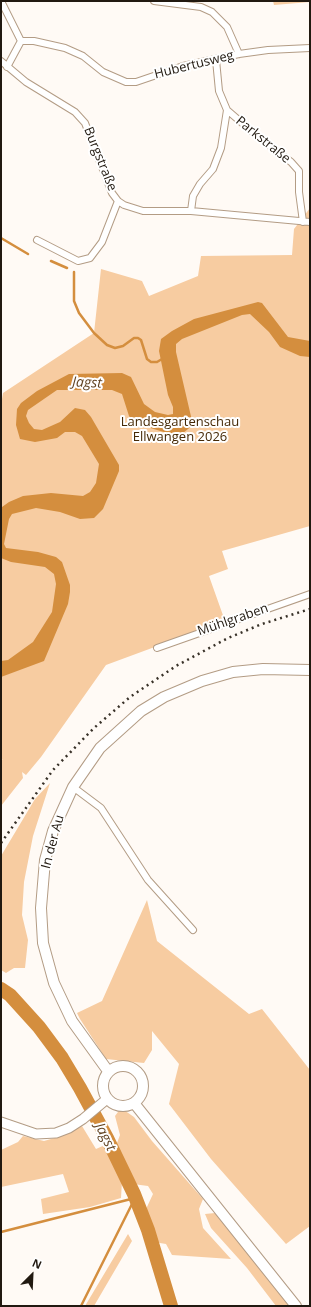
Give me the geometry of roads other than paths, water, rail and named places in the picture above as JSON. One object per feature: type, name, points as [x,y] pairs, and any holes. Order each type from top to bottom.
[{"type":"main road","name":"In der Au","points":[[108,1071],[72,1021],[54,983],[43,943],[41,908],[46,860],[53,831],[73,787],[100,748],[141,711],[164,697],[202,681],[233,672],[263,669],[310,670]]},
{"type":"main road","points":[[1,1122],[36,1134],[56,1133],[69,1128],[83,1119],[103,1102],[104,1093],[102,1082],[108,1071],[120,1065],[134,1068],[139,1073],[143,1086],[139,1098],[134,1103],[122,1106],[103,1102]]},
{"type":"main road","points":[[134,1103],[296,1306]]},
{"type":"street","points":[[1,1],[22,41],[7,67]]},
{"type":"street","points":[[154,1],[201,7],[212,12],[227,27],[239,54]]},
{"type":"street","name":"Hubertusweg","points":[[22,41],[34,41],[65,48],[83,56],[103,72],[126,82],[136,82],[183,66],[239,54],[268,50],[310,48]]},
{"type":"street","name":"Parkstraße","points":[[216,60],[219,91],[227,110],[291,162],[299,172],[299,192],[307,222]]},
{"type":"street","name":"Burgstraße","points":[[1,61],[26,82],[75,112],[85,123],[112,193],[118,201],[124,205],[143,211],[191,211],[307,222]]},
{"type":"street","points":[[191,211],[193,196],[200,184],[208,177],[213,169],[221,148],[227,110]]},
{"type":"street","points":[[37,240],[78,261],[90,258],[102,242],[118,201]]},
{"type":"street","name":"Mühlgraben","points":[[157,648],[310,594]]},
{"type":"street","points":[[73,787],[101,808],[148,880],[193,930]]},
{"type":"water","points":[[258,302],[262,303],[288,337],[310,341],[310,357],[300,356],[280,347],[269,332],[250,314],[242,315],[182,339],[176,344],[176,352],[193,425],[183,433],[167,433],[134,423],[129,416],[122,394],[112,390],[57,390],[28,410],[26,416],[29,423],[34,429],[42,430],[60,422],[75,408],[85,410],[91,417],[119,465],[119,471],[103,509],[94,518],[80,519],[60,512],[36,508],[12,514],[9,519],[4,544],[6,548],[38,552],[56,557],[62,562],[70,585],[70,592],[68,604],[44,661],[1,677],[1,661],[8,660],[33,642],[52,612],[56,584],[54,574],[45,567],[11,562],[1,558],[2,507],[23,496],[51,493],[83,496],[90,492],[96,483],[99,464],[82,436],[75,432],[65,432],[57,438],[35,442],[20,439],[16,425],[17,409],[21,403],[37,391],[69,374],[122,373],[131,377],[144,404],[155,412],[168,415],[173,414],[173,407],[168,395],[159,351],[161,339],[194,319]]},
{"type":"waterway","points":[[1,238],[28,254]]},
{"type":"waterway","points":[[51,261],[67,268]]},
{"type":"waterway","points":[[74,272],[74,301],[79,313],[94,333],[107,345],[115,348],[123,346],[134,338],[138,338],[141,340],[147,359],[151,362],[157,362],[162,359]]},
{"type":"waterway","name":"Jagst","points":[[1,989],[10,995],[39,1027],[62,1058],[107,1138],[134,1194],[148,1230],[171,1306]]},
{"type":"waterway","points":[[1,1232],[135,1198]]},
{"type":"waterway","points":[[81,1306],[135,1198]]},
{"type":"railway","points":[[1,843],[53,770],[94,728],[130,697],[176,666],[228,638],[262,624],[310,609]]},
{"type":"park label","name":"Landesgartenschau Ellwangen 2026","points":[[180,430]]}]
